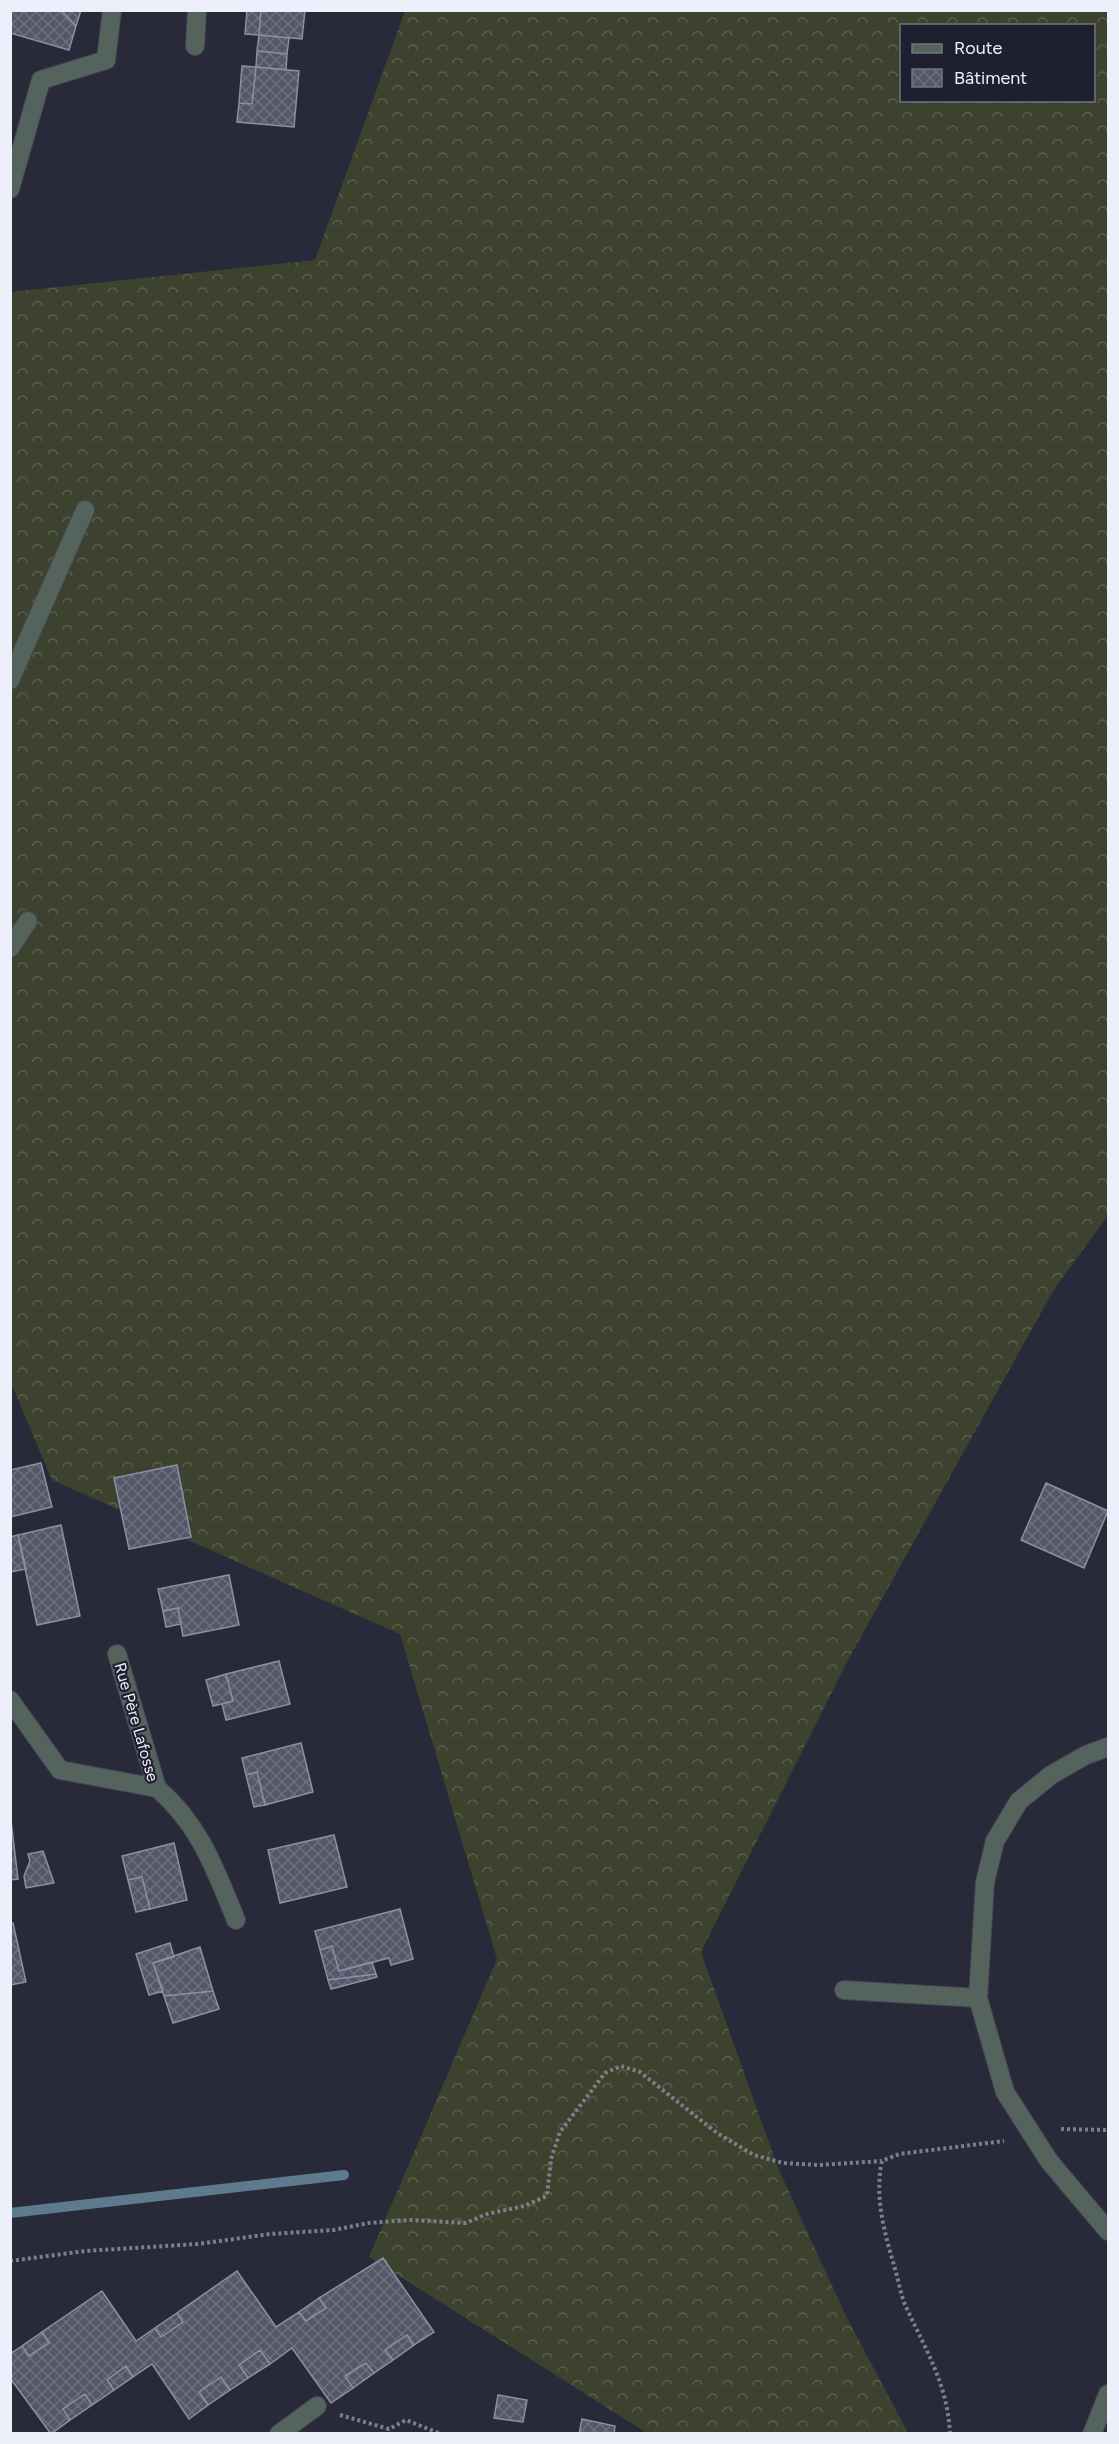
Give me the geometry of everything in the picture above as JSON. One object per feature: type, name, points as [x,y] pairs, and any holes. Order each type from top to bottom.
[{"type":"street","points":[[10,189],[41,80],[106,60],[112,10]]},
{"type":"street","points":[[195,46],[197,10]]},
{"type":"street","points":[[10,680],[85,510]]},
{"type":"street","points":[[10,948],[28,921]]},
{"type":"street","name":"Rue Père Lafosse","points":[[10,1700],[60,1770],[157,1788],[117,1654]]},
{"type":"street","points":[[1108,1747],[1086,1755],[1052,1775],[1019,1801],[995,1841],[985,1882],[978,1998],[1005,2092],[1049,2161],[1108,2231]]},
{"type":"street","points":[[157,1788],[180,1808],[208,1852],[236,1920]]},
{"type":"street","points":[[844,1990],[978,1998]]},
{"type":"street","points":[[1092,2433],[1108,2394]]},
{"type":"street","points":[[279,2433],[317,2406]]},
{"type":"path","points":[[10,2261],[85,2251],[198,2244],[368,2223],[410,2220],[466,2223],[488,2214],[524,2206],[547,2196],[551,2159],[561,2132],[605,2073],[621,2066],[640,2072],[717,2133],[754,2156],[783,2163],[819,2165],[882,2161],[898,2154],[989,2144],[1030,2133],[1066,2128],[1108,2130]]},
{"type":"path","points":[[882,2161],[878,2180],[884,2234],[905,2307],[925,2343],[942,2384],[949,2413],[950,2433]]},
{"type":"path","points":[[317,2406],[361,2423],[389,2429],[406,2420],[441,2433]]},
{"type":"green space","points":[[405,11],[1108,11],[1108,1215],[1053,1291],[848,1660],[701,1952],[778,2168],[846,2316],[908,2433],[647,2433],[369,2257],[497,1959],[400,1634],[52,1480],[11,1383],[10,292],[315,260]]},
{"type":"building","points":[[10,10],[61,10],[76,26],[69,50],[10,33]]},
{"type":"building","points":[[61,10],[81,10],[76,26]]},
{"type":"building","points":[[247,10],[261,10],[259,35],[245,34]]},
{"type":"building","points":[[261,10],[305,10],[302,39],[259,35]]},
{"type":"building","points":[[259,35],[289,38],[287,54],[257,51]]},
{"type":"building","points":[[257,51],[287,54],[286,70],[256,67]]},
{"type":"building","points":[[242,66],[256,67],[252,104],[239,103]]},
{"type":"building","points":[[256,67],[299,71],[294,127],[237,122],[239,103],[252,104]]},
{"type":"building","points":[[41,1463],[52,1507],[10,1517],[10,1470]]},
{"type":"building","points":[[177,1465],[191,1537],[129,1549],[114,1478]]},
{"type":"building","points":[[1046,1483],[1108,1511],[1084,1568],[1021,1540]]},
{"type":"building","points":[[61,1525],[80,1616],[37,1625],[18,1535]]},
{"type":"building","points":[[18,1535],[26,1569],[10,1572],[10,1537]]},
{"type":"building","points":[[229,1575],[239,1625],[183,1636],[178,1608],[163,1611],[158,1589]]},
{"type":"building","points":[[178,1608],[181,1624],[166,1627],[163,1611]]},
{"type":"building","points":[[279,1661],[290,1704],[226,1720],[222,1704],[233,1701],[226,1674]]},
{"type":"building","points":[[226,1674],[233,1701],[213,1706],[206,1680]]},
{"type":"building","points":[[301,1743],[313,1792],[265,1805],[257,1772],[246,1775],[242,1758]]},
{"type":"building","points":[[257,1772],[265,1805],[254,1807],[246,1775]]},
{"type":"building","points":[[10,1812],[18,1879],[10,1880]]},
{"type":"building","points":[[334,1835],[347,1887],[280,1903],[268,1850]]},
{"type":"building","points":[[174,1843],[187,1900],[150,1909],[142,1877],[128,1880],[122,1856]]},
{"type":"building","points":[[43,1851],[54,1883],[26,1888],[24,1876],[30,1861],[28,1854]]},
{"type":"building","points":[[142,1877],[150,1909],[136,1912],[128,1880]]},
{"type":"building","points":[[400,1909],[413,1959],[391,1965],[389,1958],[339,1971],[332,1946],[320,1950],[315,1931]]},
{"type":"building","points":[[13,1923],[26,1982],[10,1985],[10,1924]]},
{"type":"building","points":[[170,1943],[174,1957],[153,1963],[163,1991],[149,1995],[136,1954]]},
{"type":"building","points":[[332,1946],[339,1971],[372,1962],[376,1974],[328,1980],[320,1950]]},
{"type":"building","points":[[200,1947],[213,1991],[164,1996],[153,1963]]},
{"type":"building","points":[[376,1974],[377,1977],[331,1989],[328,1980]]},
{"type":"building","points":[[213,1991],[219,2009],[173,2023],[164,1996]]},
{"type":"building","points":[[383,2258],[434,2332],[414,2345],[407,2335],[385,2350],[393,2360],[374,2373],[366,2363],[345,2376],[353,2388],[331,2403],[292,2348],[270,2364],[260,2350],[239,2365],[248,2378],[230,2390],[221,2377],[199,2392],[208,2405],[189,2419],[152,2364],[133,2377],[126,2366],[107,2380],[114,2390],[92,2405],[85,2394],[63,2409],[70,2420],[51,2434],[10,2378],[10,2354],[22,2346],[29,2356],[49,2343],[42,2332],[102,2291],[136,2341],[155,2328],[161,2337],[183,2322],[177,2313],[237,2271],[276,2327],[299,2312],[306,2321],[326,2308],[319,2298]]},
{"type":"building","points":[[319,2298],[326,2308],[306,2321],[299,2312]]},
{"type":"building","points":[[177,2313],[183,2322],[161,2337],[155,2328]]},
{"type":"building","points":[[42,2332],[49,2343],[29,2356],[22,2346]]},
{"type":"building","points":[[407,2335],[414,2345],[393,2360],[385,2350]]},
{"type":"building","points":[[260,2350],[270,2364],[248,2378],[239,2365]]},
{"type":"building","points":[[366,2363],[374,2373],[353,2388],[345,2376]]},
{"type":"building","points":[[126,2366],[133,2377],[114,2390],[107,2380]]},
{"type":"building","points":[[221,2377],[230,2390],[208,2405],[199,2392]]},
{"type":"building","points":[[85,2394],[92,2405],[70,2420],[63,2409]]},
{"type":"building","points":[[498,2395],[527,2400],[523,2422],[494,2418]]},
{"type":"building","points":[[582,2419],[615,2426],[614,2434],[579,2434]]},
{"type":"waterway","points":[[10,2213],[344,2175]]}]
